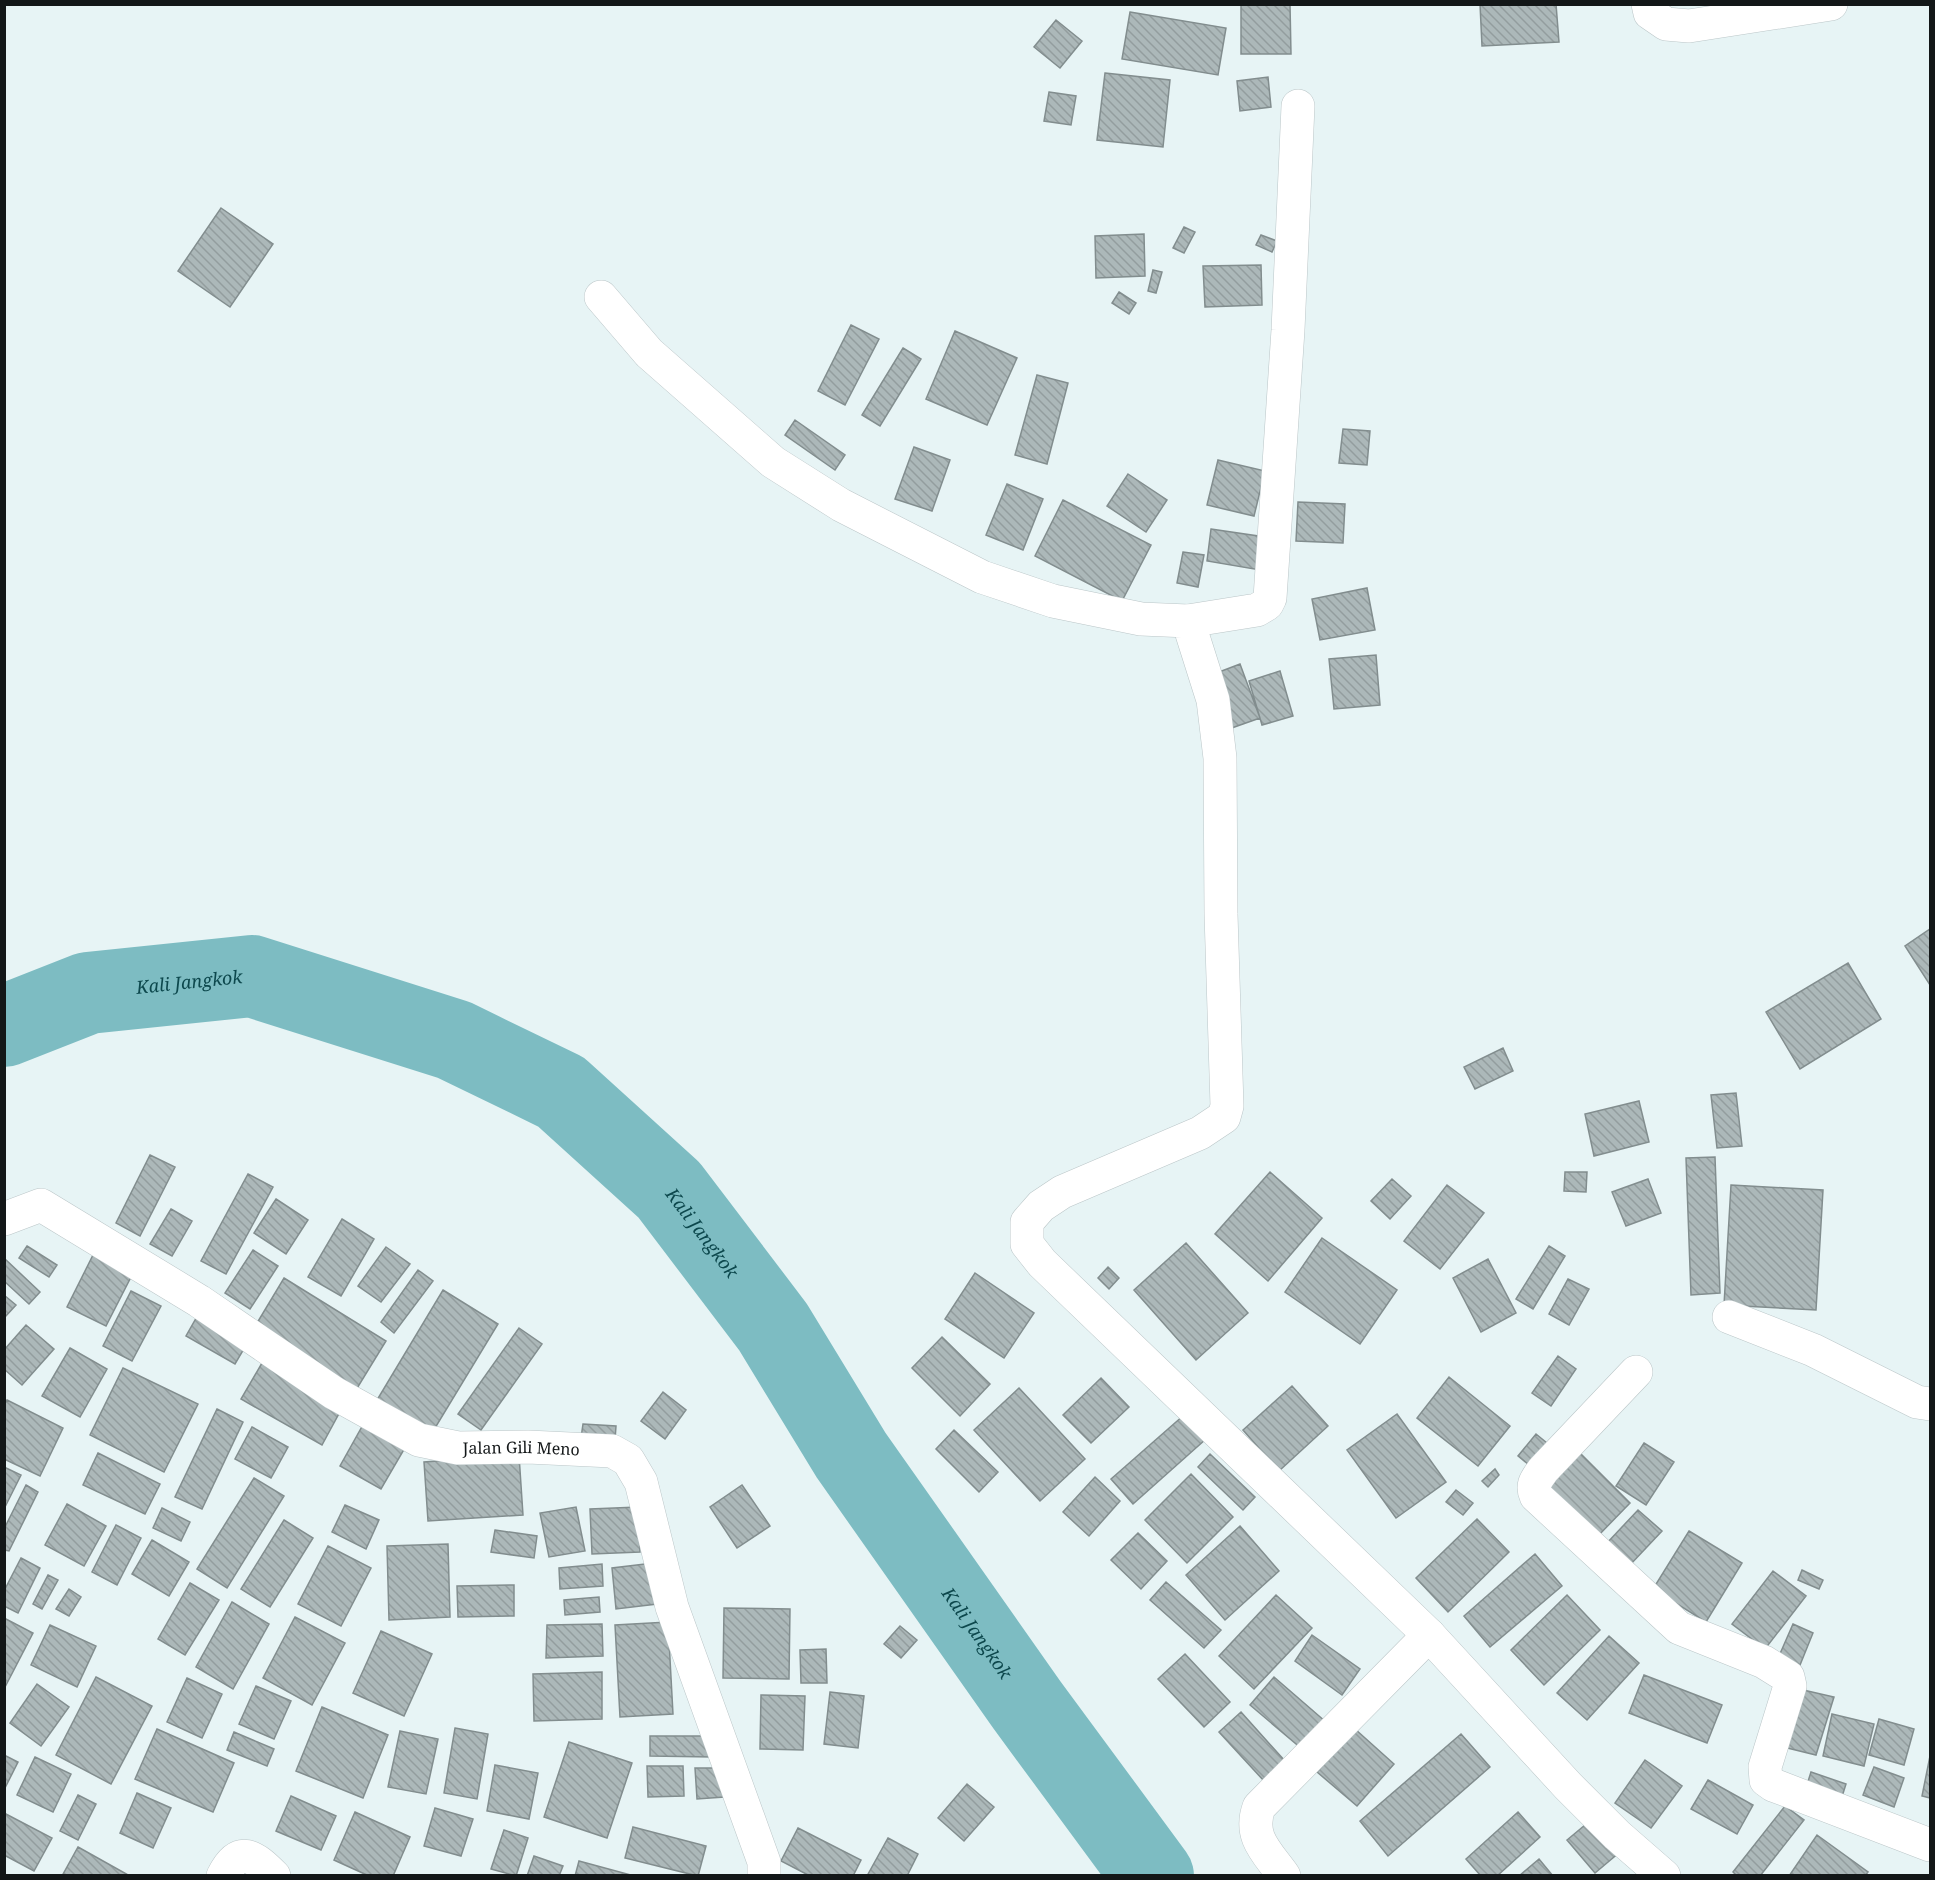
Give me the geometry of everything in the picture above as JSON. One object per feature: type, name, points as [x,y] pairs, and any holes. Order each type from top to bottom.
[{"type":"street","points":[[1648,4],[1650,13],[1666,24],[1689,26],[1831,4]]},
{"type":"street","points":[[601,297],[649,353],[773,462],[841,505],[982,577],[1053,601],[1141,619],[1188,621],[1257,610],[1267,604],[1270,598],[1288,330],[1299,106]]},
{"type":"street","points":[[1188,621],[1213,700],[1220,758],[1221,914],[1227,1106],[1224,1117],[1200,1133],[1062,1192],[1041,1206],[1027,1222],[1027,1244],[1042,1263],[1429,1635],[1568,1786],[1617,1835],[1664,1875]]},
{"type":"street","name":"Jalan Gili Meno","points":[[4,1219],[41,1205],[199,1301],[334,1393],[419,1440],[458,1448],[528,1447],[612,1451],[628,1460],[641,1482],[672,1607],[765,1862],[764,1875]]},
{"type":"street","points":[[1729,1317],[1813,1350],[1917,1402],[1930,1404]]},
{"type":"street","points":[[1636,1372],[1543,1470],[1534,1482],[1533,1488],[1536,1496],[1679,1628],[1764,1662],[1788,1677],[1790,1686],[1765,1767],[1766,1780],[1773,1785],[1930,1845]]},
{"type":"street","points":[[1284,1875],[1258,1840],[1254,1828],[1259,1807],[1429,1635]]},
{"type":"street","points":[[223,1875],[229,1863],[238,1857],[250,1856],[260,1861],[274,1875]]},
{"type":"building","points":[[1241,4],[1290,4],[1291,54],[1241,54]]},
{"type":"building","points":[[1480,4],[1556,4],[1559,42],[1482,46]]},
{"type":"building","points":[[1130,12],[1226,28],[1218,75],[1122,59]]},
{"type":"building","points":[[1056,20],[1082,41],[1060,68],[1034,47]]},
{"type":"building","points":[[1105,73],[1170,80],[1163,147],[1097,140]]},
{"type":"building","points":[[1268,77],[1271,107],[1240,111],[1237,81]]},
{"type":"building","points":[[1049,92],[1076,96],[1071,125],[1044,121]]},
{"type":"building","points":[[221,208],[273,244],[230,307],[178,271]]},
{"type":"building","points":[[1184,227],[1195,232],[1184,253],[1173,248]]},
{"type":"building","points":[[1144,234],[1145,276],[1096,278],[1095,236]]},
{"type":"building","points":[[1261,235],[1277,241],[1272,252],[1256,245]]},
{"type":"building","points":[[1261,265],[1262,305],[1205,307],[1203,266]]},
{"type":"building","points":[[1153,270],[1162,272],[1156,293],[1148,291]]},
{"type":"building","points":[[1119,292],[1136,303],[1129,314],[1112,303]]},
{"type":"building","points":[[851,325],[879,339],[845,405],[818,391]]},
{"type":"building","points":[[955,331],[1017,358],[987,425],[926,399]]},
{"type":"building","points":[[903,348],[921,359],[880,426],[862,415]]},
{"type":"building","points":[[1037,375],[1068,383],[1047,464],[1015,455]]},
{"type":"building","points":[[795,420],[845,455],[835,470],[785,435]]},
{"type":"building","points":[[1343,429],[1370,431],[1367,465],[1339,463]]},
{"type":"building","points":[[914,447],[950,460],[932,511],[895,499]]},
{"type":"building","points":[[1218,460],[1265,471],[1254,516],[1207,505]]},
{"type":"building","points":[[1128,474],[1167,500],[1146,532],[1107,506]]},
{"type":"building","points":[[1007,484],[1043,499],[1023,550],[986,535]]},
{"type":"building","points":[[1063,500],[1151,545],[1122,601],[1035,556]]},
{"type":"building","points":[[1298,502],[1345,504],[1343,543],[1296,541]]},
{"type":"building","points":[[1211,529],[1265,537],[1260,570],[1207,561]]},
{"type":"building","points":[[1183,552],[1204,555],[1198,587],[1177,583]]},
{"type":"building","points":[[1367,588],[1375,630],[1320,640],[1312,599]]},
{"type":"building","points":[[1376,655],[1380,705],[1334,709],[1329,659]]},
{"type":"building","points":[[1240,664],[1260,718],[1226,730],[1206,677]]},
{"type":"building","points":[[1280,671],[1293,716],[1262,725],[1249,681]]},
{"type":"building","points":[[1930,929],[1930,985],[1905,946]]},
{"type":"building","points":[[1848,963],[1881,1019],[1800,1069],[1766,1012]]},
{"type":"building","points":[[1503,1048],[1513,1071],[1475,1089],[1464,1067]]},
{"type":"building","points":[[1736,1093],[1742,1146],[1717,1148],[1711,1095]]},
{"type":"building","points":[[1639,1101],[1649,1142],[1594,1156],[1585,1114]]},
{"type":"building","points":[[150,1155],[175,1167],[140,1236],[116,1223]]},
{"type":"building","points":[[1715,1157],[1720,1293],[1691,1295],[1686,1158]]},
{"type":"building","points":[[1270,1172],[1322,1218],[1268,1281],[1215,1234]]},
{"type":"building","points":[[1565,1172],[1587,1172],[1586,1192],[1564,1191]]},
{"type":"building","points":[[248,1174],[273,1187],[226,1274],[201,1261]]},
{"type":"building","points":[[1392,1179],[1411,1196],[1390,1219],[1371,1201]]},
{"type":"building","points":[[1648,1179],[1661,1213],[1626,1226],[1612,1192]]},
{"type":"building","points":[[1447,1185],[1484,1213],[1440,1269],[1404,1241]]},
{"type":"building","points":[[1731,1185],[1823,1190],[1816,1310],[1724,1305]]},
{"type":"building","points":[[276,1199],[308,1220],[286,1254],[254,1233]]},
{"type":"building","points":[[171,1209],[192,1221],[172,1256],[150,1244]]},
{"type":"building","points":[[342,1219],[374,1239],[341,1296],[308,1277]]},
{"type":"building","points":[[1322,1238],[1397,1290],[1360,1344],[1285,1292]]},
{"type":"building","points":[[1186,1243],[1248,1313],[1196,1360],[1134,1290]]},
{"type":"building","points":[[27,1246],[57,1265],[49,1277],[19,1258]]},
{"type":"building","points":[[1549,1246],[1565,1256],[1533,1309],[1516,1299]]},
{"type":"building","points":[[386,1247],[410,1264],[381,1302],[358,1286]]},
{"type":"building","points":[[253,1250],[278,1266],[250,1309],[225,1293]]},
{"type":"building","points":[[93,1255],[132,1275],[106,1326],[67,1307]]},
{"type":"building","points":[[4,1258],[40,1292],[29,1304],[4,1281]]},
{"type":"building","points":[[1488,1259],[1516,1313],[1481,1332],[1453,1278]]},
{"type":"building","points":[[1108,1267],[1119,1278],[1109,1289],[1098,1278]]},
{"type":"building","points":[[418,1270],[433,1281],[394,1333],[381,1322]]},
{"type":"building","points":[[975,1273],[1034,1313],[1004,1358],[945,1319]]},
{"type":"building","points":[[284,1278],[386,1341],[356,1390],[254,1328]]},
{"type":"building","points":[[1568,1279],[1589,1289],[1569,1325],[1549,1314]]},
{"type":"building","points":[[443,1290],[498,1324],[429,1438],[374,1405]]},
{"type":"building","points":[[131,1291],[161,1306],[132,1361],[103,1346]]},
{"type":"building","points":[[4,1295],[16,1305],[4,1318]]},
{"type":"building","points":[[199,1313],[248,1342],[235,1364],[186,1336]]},
{"type":"building","points":[[26,1325],[54,1349],[22,1385],[4,1369],[4,1350]]},
{"type":"building","points":[[519,1328],[542,1344],[481,1430],[458,1414]]},
{"type":"building","points":[[942,1337],[990,1384],[960,1416],[912,1368]]},
{"type":"building","points":[[70,1348],[107,1369],[80,1417],[42,1396]]},
{"type":"building","points":[[1558,1356],[1576,1369],[1551,1406],[1532,1393]]},
{"type":"building","points":[[262,1363],[342,1408],[322,1445],[241,1399]]},
{"type":"building","points":[[123,1368],[198,1404],[164,1472],[90,1435]]},
{"type":"building","points":[[1449,1377],[1510,1426],[1478,1466],[1417,1418]]},
{"type":"building","points":[[1101,1378],[1129,1407],[1091,1443],[1063,1415]]},
{"type":"building","points":[[1292,1386],[1328,1426],[1279,1471],[1243,1430]]},
{"type":"building","points":[[1019,1388],[1085,1459],[1040,1501],[974,1430]]},
{"type":"building","points":[[663,1392],[686,1410],[665,1439],[641,1421]]},
{"type":"building","points":[[7,1400],[63,1428],[40,1476],[4,1459],[4,1405]]},
{"type":"building","points":[[217,1409],[243,1422],[202,1509],[175,1497]]},
{"type":"building","points":[[1397,1414],[1446,1482],[1396,1518],[1347,1450]]},
{"type":"building","points":[[1184,1415],[1206,1439],[1133,1504],[1111,1479]]},
{"type":"building","points":[[364,1423],[406,1446],[381,1489],[340,1466]]},
{"type":"building","points":[[583,1424],[616,1426],[615,1440],[581,1438]]},
{"type":"building","points":[[252,1427],[288,1447],[271,1478],[235,1459]]},
{"type":"building","points":[[954,1430],[998,1472],[979,1492],[936,1449]]},
{"type":"building","points":[[1536,1434],[1552,1447],[1534,1469],[1518,1456]]},
{"type":"building","points":[[1644,1443],[1674,1462],[1646,1505],[1616,1486]]},
{"type":"building","points":[[1579,1452],[1630,1503],[1595,1539],[1544,1489]]},
{"type":"building","points":[[98,1453],[160,1484],[145,1514],[83,1485]]},
{"type":"building","points":[[1210,1454],[1255,1497],[1243,1510],[1198,1467]]},
{"type":"building","points":[[519,1455],[523,1515],[428,1521],[424,1462]]},
{"type":"building","points":[[4,1467],[21,1475],[4,1509]]},
{"type":"building","points":[[1495,1469],[1499,1475],[1488,1487],[1482,1481]]},
{"type":"building","points":[[1191,1474],[1233,1517],[1187,1563],[1145,1520]]},
{"type":"building","points":[[1095,1477],[1120,1501],[1089,1536],[1063,1512]]},
{"type":"building","points":[[254,1478],[284,1496],[227,1588],[197,1569]]},
{"type":"building","points":[[26,1485],[38,1492],[9,1551],[4,1550],[4,1529]]},
{"type":"building","points":[[742,1485],[770,1526],[737,1548],[710,1507]]},
{"type":"building","points":[[1456,1490],[1473,1503],[1463,1515],[1446,1502]]},
{"type":"building","points":[[67,1504],[106,1526],[84,1566],[45,1545]]},
{"type":"building","points":[[345,1505],[379,1520],[366,1549],[332,1532]]},
{"type":"building","points":[[576,1507],[585,1551],[549,1557],[540,1513]]},
{"type":"building","points":[[638,1507],[640,1552],[592,1554],[590,1509]]},
{"type":"building","points":[[162,1508],[190,1522],[181,1541],[153,1528]]},
{"type":"building","points":[[1638,1510],[1662,1531],[1630,1565],[1607,1543]]},
{"type":"building","points":[[1477,1519],[1509,1552],[1448,1612],[1416,1578]]},
{"type":"building","points":[[284,1520],[313,1538],[270,1607],[241,1589]]},
{"type":"building","points":[[116,1525],[141,1538],[117,1585],[92,1572]]},
{"type":"building","points":[[1240,1526],[1279,1571],[1225,1620],[1186,1575]]},
{"type":"building","points":[[495,1530],[537,1536],[534,1558],[491,1552]]},
{"type":"building","points":[[1689,1531],[1742,1563],[1706,1622],[1653,1589]]},
{"type":"building","points":[[1138,1533],[1167,1561],[1141,1589],[1111,1560]]},
{"type":"building","points":[[152,1540],[189,1562],[169,1596],[132,1574]]},
{"type":"building","points":[[448,1544],[450,1617],[389,1620],[387,1546]]},
{"type":"building","points":[[328,1546],[371,1568],[341,1626],[298,1604]]},
{"type":"building","points":[[1535,1554],[1562,1586],[1490,1647],[1464,1616]]},
{"type":"building","points":[[21,1558],[40,1568],[18,1613],[4,1606],[4,1591]]},
{"type":"building","points":[[653,1563],[657,1604],[616,1609],[612,1568]]},
{"type":"building","points":[[602,1564],[603,1586],[560,1589],[559,1568]]},
{"type":"building","points":[[1802,1570],[1823,1580],[1819,1589],[1798,1580]]},
{"type":"building","points":[[1773,1571],[1806,1596],[1765,1649],[1732,1624]]},
{"type":"building","points":[[48,1575],[58,1580],[42,1609],[33,1604]]},
{"type":"building","points":[[1166,1582],[1221,1630],[1204,1648],[1150,1600]]},
{"type":"building","points":[[190,1583],[219,1600],[185,1655],[158,1639]]},
{"type":"building","points":[[514,1585],[514,1616],[458,1617],[457,1586]]},
{"type":"building","points":[[69,1589],[81,1597],[69,1616],[56,1609]]},
{"type":"building","points":[[1276,1595],[1312,1628],[1254,1689],[1219,1656]]},
{"type":"building","points":[[1567,1595],[1600,1630],[1544,1685],[1511,1650]]},
{"type":"building","points":[[599,1597],[600,1612],[565,1615],[564,1600]]},
{"type":"building","points":[[232,1602],[269,1624],[233,1689],[196,1667]]},
{"type":"building","points":[[724,1608],[790,1609],[789,1679],[723,1678]]},
{"type":"building","points":[[295,1617],[345,1643],[312,1705],[263,1678]]},
{"type":"building","points":[[4,1618],[33,1633],[4,1689]]},
{"type":"building","points":[[668,1622],[673,1714],[620,1717],[615,1625]]},
{"type":"building","points":[[602,1624],[603,1656],[546,1658],[547,1625]]},
{"type":"building","points":[[1793,1624],[1813,1633],[1800,1665],[1779,1656]]},
{"type":"building","points":[[50,1625],[96,1646],[77,1687],[31,1665]]},
{"type":"building","points":[[900,1626],[917,1640],[901,1658],[884,1644]]},
{"type":"building","points":[[381,1631],[432,1654],[404,1716],[353,1693]]},
{"type":"building","points":[[1312,1635],[1360,1669],[1342,1695],[1295,1661]]},
{"type":"building","points":[[1609,1636],[1639,1663],[1587,1720],[1557,1693]]},
{"type":"building","points":[[826,1649],[827,1683],[801,1683],[800,1650]]},
{"type":"building","points":[[1185,1654],[1230,1702],[1204,1727],[1158,1679]]},
{"type":"building","points":[[602,1672],[602,1719],[534,1721],[533,1674]]},
{"type":"building","points":[[1644,1675],[1722,1705],[1707,1743],[1629,1713]]},
{"type":"building","points":[[96,1677],[152,1706],[111,1784],[56,1755]]},
{"type":"building","points":[[1274,1677],[1326,1722],[1302,1749],[1250,1705]]},
{"type":"building","points":[[187,1678],[222,1694],[202,1738],[167,1722]]},
{"type":"building","points":[[37,1684],[69,1707],[41,1746],[10,1723]]},
{"type":"building","points":[[256,1686],[291,1701],[274,1739],[239,1724]]},
{"type":"building","points":[[1799,1689],[1834,1697],[1816,1755],[1783,1747]]},
{"type":"building","points":[[830,1692],[864,1696],[858,1748],[824,1744]]},
{"type":"building","points":[[761,1695],[805,1696],[803,1750],[760,1749]]},
{"type":"building","points":[[322,1707],[388,1735],[363,1798],[296,1771]]},
{"type":"building","points":[[1241,1712],[1285,1761],[1264,1781],[1219,1732]]},
{"type":"building","points":[[1832,1714],[1874,1724],[1864,1766],[1823,1756]]},
{"type":"building","points":[[1879,1719],[1914,1729],[1904,1765],[1869,1755]]},
{"type":"building","points":[[455,1728],[488,1734],[477,1799],[444,1793]]},
{"type":"building","points":[[157,1729],[234,1763],[213,1812],[135,1779]]},
{"type":"building","points":[[1355,1729],[1394,1764],[1357,1806],[1317,1772]]},
{"type":"building","points":[[400,1731],[438,1739],[426,1794],[388,1787]]},
{"type":"building","points":[[234,1732],[274,1749],[267,1766],[227,1750]]},
{"type":"building","points":[[1461,1734],[1490,1767],[1388,1856],[1360,1821]]},
{"type":"building","points":[[650,1736],[712,1736],[712,1757],[650,1756]]},
{"type":"building","points":[[569,1742],[632,1763],[607,1838],[544,1817]]},
{"type":"building","points":[[4,1755],[18,1762],[4,1790]]},
{"type":"building","points":[[1930,1756],[1930,1798],[1922,1796]]},
{"type":"building","points":[[35,1757],[71,1774],[53,1812],[17,1795]]},
{"type":"building","points":[[1645,1760],[1682,1786],[1651,1828],[1615,1803]]},
{"type":"building","points":[[495,1765],[538,1773],[529,1819],[487,1811]]},
{"type":"building","points":[[647,1766],[683,1766],[684,1796],[648,1797]]},
{"type":"building","points":[[1874,1767],[1904,1778],[1894,1807],[1863,1795]]},
{"type":"building","points":[[695,1768],[722,1768],[724,1797],[697,1799]]},
{"type":"building","points":[[1811,1772],[1846,1784],[1840,1803],[1805,1791]]},
{"type":"building","points":[[1708,1780],[1753,1805],[1737,1834],[1691,1809]]},
{"type":"building","points":[[967,1784],[994,1807],[964,1841],[938,1818]]},
{"type":"building","points":[[137,1793],[171,1808],[153,1848],[120,1833]]},
{"type":"building","points":[[78,1795],[96,1804],[78,1840],[60,1831]]},
{"type":"building","points":[[291,1796],[336,1816],[321,1850],[276,1831]]},
{"type":"building","points":[[1785,1806],[1804,1820],[1760,1876],[1737,1876],[1733,1872]]},
{"type":"building","points":[[435,1808],[473,1819],[461,1856],[424,1846]]},
{"type":"building","points":[[355,1812],[410,1837],[393,1876],[369,1876],[334,1860]]},
{"type":"building","points":[[1518,1812],[1540,1837],[1497,1876],[1481,1876],[1466,1859]]},
{"type":"building","points":[[4,1813],[52,1838],[34,1871],[4,1855]]},
{"type":"building","points":[[1591,1820],[1620,1852],[1595,1873],[1567,1840]]},
{"type":"building","points":[[633,1827],[706,1846],[698,1876],[625,1858]]},
{"type":"building","points":[[798,1828],[861,1860],[853,1876],[810,1876],[781,1861]]},
{"type":"building","points":[[504,1830],[528,1838],[516,1876],[491,1869]]},
{"type":"building","points":[[1817,1835],[1868,1872],[1865,1876],[1789,1876]]},
{"type":"building","points":[[888,1838],[918,1854],[907,1876],[867,1876]]},
{"type":"building","points":[[78,1847],[130,1876],[62,1876]]},
{"type":"building","points":[[534,1856],[563,1866],[559,1876],[527,1876]]},
{"type":"building","points":[[1539,1859],[1553,1876],[1519,1876]]},
{"type":"building","points":[[579,1861],[631,1875],[631,1876],[575,1876]]},
{"type":"waterway","name":"Kali Jangkok","points":[[4,1026],[88,993],[252,976],[454,1040],[561,1092],[669,1190],[773,1327],[851,1455],[1027,1705],[1153,1876]]}]
